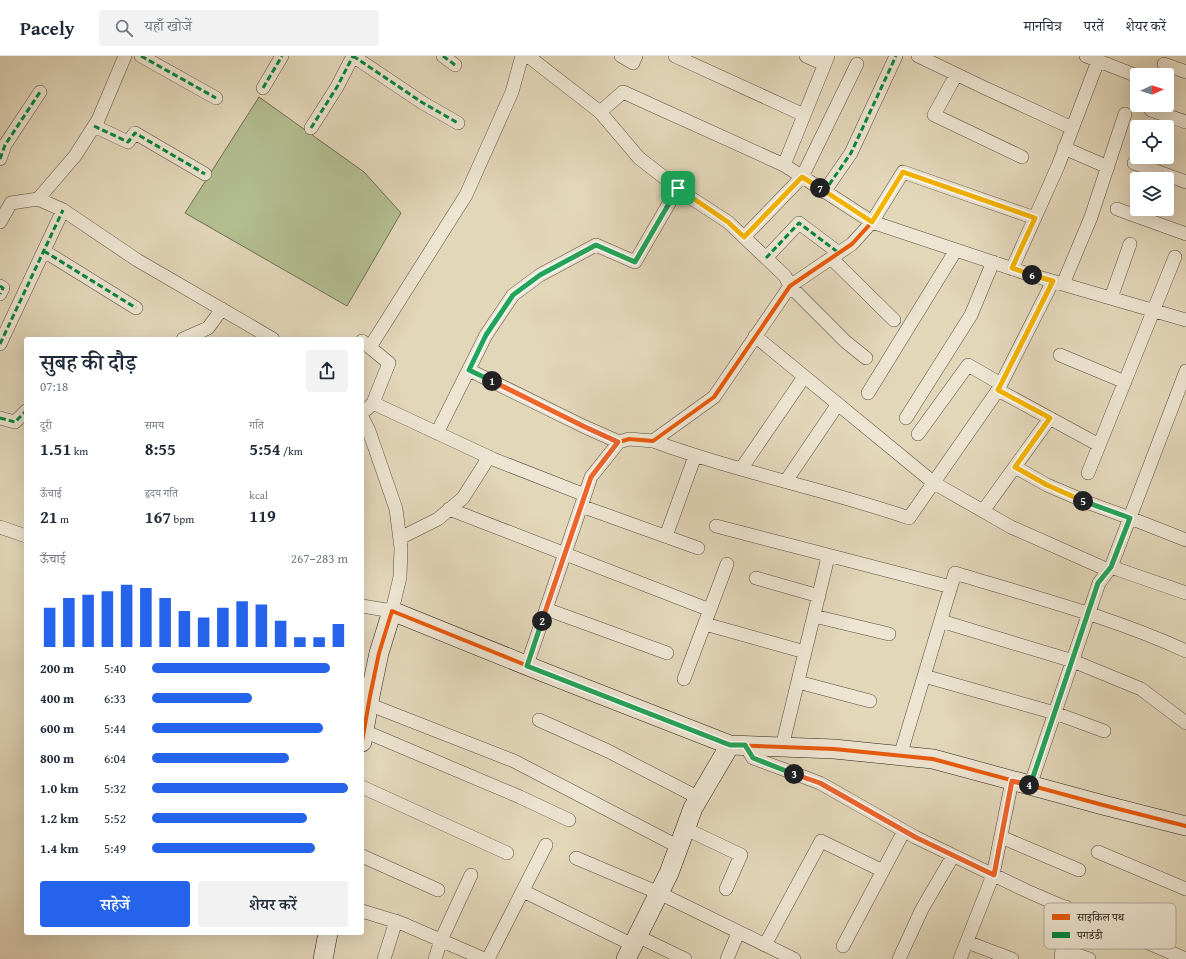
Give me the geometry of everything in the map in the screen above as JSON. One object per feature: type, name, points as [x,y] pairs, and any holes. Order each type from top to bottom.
[{"type":"street","points":[[38,199],[75,156],[98,120],[125,56]]},
{"type":"street","points":[[141,56],[216,98]]},
{"type":"street","points":[[262,88],[282,56]]},
{"type":"street","points":[[311,128],[337,87],[353,56],[423,104],[458,123]]},
{"type":"street","points":[[444,56],[455,65]]},
{"type":"street","points":[[364,413],[372,403],[389,363],[364,342],[466,196],[512,92],[522,56]]},
{"type":"street","points":[[528,56],[600,112],[639,158],[678,188],[728,222],[785,276],[790,286],[846,342],[866,358]]},
{"type":"street","points":[[621,56],[633,63],[636,56]]},
{"type":"street","points":[[675,56],[804,115]]},
{"type":"street","points":[[784,165],[826,60],[806,56]]},
{"type":"street","points":[[824,192],[851,154],[896,56]]},
{"type":"street","points":[[918,56],[1072,128]]},
{"type":"street","points":[[1086,56],[1130,73]]},
{"type":"street","points":[[1012,268],[1035,218],[1098,61]]},
{"type":"street","points":[[744,237],[802,177],[857,64]]},
{"type":"street","points":[[1164,64],[1185,67]]},
{"type":"street","points":[[956,75],[934,115],[1022,157]]},
{"type":"street","points":[[0,159],[5,144],[40,92]]},
{"type":"street","points":[[600,112],[623,92],[784,165],[872,222],[1058,283],[1186,320]]},
{"type":"street","points":[[1157,112],[1186,122]]},
{"type":"street","points":[[527,666],[591,477],[618,442],[629,439],[653,441],[695,456],[869,504],[909,518],[1000,387],[1058,283],[1091,217],[1125,114]]},
{"type":"street","points":[[94,126],[128,142],[135,133],[205,174]]},
{"type":"street","points":[[1064,148],[1108,167]]},
{"type":"street","points":[[1134,164],[1186,182]]},
{"type":"street","points":[[653,441],[714,397],[790,286],[852,244],[872,222],[903,172],[1035,218]]},
{"type":"street","points":[[437,433],[486,335],[513,295],[540,275],[596,245],[635,262],[678,188]]},
{"type":"street","points":[[0,222],[4,205],[38,199],[63,210],[137,260],[270,337]]},
{"type":"street","points":[[1117,209],[1186,234]]},
{"type":"street","points":[[0,344],[63,210]]},
{"type":"street","points":[[766,258],[799,223],[835,256],[894,320]]},
{"type":"street","points":[[1111,298],[1130,244]]},
{"type":"street","points":[[868,393],[956,250]]},
{"type":"street","points":[[44,251],[136,308]]},
{"type":"street","points":[[1088,473],[1176,257]]},
{"type":"street","points":[[906,418],[970,315],[993,262]]},
{"type":"street","points":[[0,286],[3,288],[0,294]]},
{"type":"street","points":[[188,337],[208,328],[222,309]]},
{"type":"street","points":[[755,336],[934,483],[1011,527],[1109,568],[1186,593]]},
{"type":"street","points":[[1060,355],[1125,382]]},
{"type":"street","points":[[918,434],[968,365],[1050,418],[1099,445]]},
{"type":"street","points":[[469,370],[618,442]]},
{"type":"street","points":[[1030,786],[1098,583],[1109,568],[1130,518],[1186,371]]},
{"type":"street","points":[[741,469],[804,377]]},
{"type":"street","points":[[372,403],[583,500],[666,536],[698,548]]},
{"type":"street","points":[[786,481],[838,404]]},
{"type":"street","points":[[0,418],[15,422],[24,412]]},
{"type":"street","points":[[983,511],[1050,418]]},
{"type":"street","points":[[364,420],[396,509],[401,548],[400,577],[392,611],[379,653],[364,730]]},
{"type":"street","points":[[666,536],[695,456]]},
{"type":"street","points":[[400,538],[438,519],[463,498],[488,457]]},
{"type":"street","points":[[1015,467],[1047,485],[1075,497],[1186,540]]},
{"type":"street","points":[[449,509],[564,555],[710,610]]},
{"type":"street","points":[[716,526],[828,557],[951,588]]},
{"type":"street","points":[[0,528],[24,535]]},
{"type":"street","points":[[782,747],[828,557]]},
{"type":"street","points":[[684,679],[727,564]]},
{"type":"street","points":[[900,756],[955,574],[1088,613],[1138,631],[1186,651]]},
{"type":"street","points":[[756,578],[819,596]]},
{"type":"street","points":[[364,606],[392,611],[527,666],[737,745],[834,748],[932,759],[1186,826]]},
{"type":"street","points":[[546,609],[667,653]]},
{"type":"street","points":[[814,616],[889,634]]},
{"type":"street","points":[[941,621],[1073,661],[1141,689],[1186,723]]},
{"type":"street","points":[[704,624],[805,652]]},
{"type":"street","points":[[924,676],[1055,713],[1104,731]]},
{"type":"street","points":[[798,682],[870,701]]},
{"type":"street","points":[[368,704],[514,761],[679,847]]},
{"type":"street","points":[[539,720],[608,751],[699,798]]},
{"type":"street","points":[[364,736],[520,797],[569,820]]},
{"type":"street","points":[[632,947],[669,873],[693,808],[737,745]]},
{"type":"street","points":[[737,745],[753,758],[820,783],[904,831],[953,856],[1057,903]]},
{"type":"street","points":[[960,959],[994,875],[1012,781]]},
{"type":"street","points":[[364,788],[507,853]]},
{"type":"street","points":[[686,828],[741,855],[726,889]]},
{"type":"street","points":[[843,946],[904,831]]},
{"type":"street","points":[[1001,837],[1079,870]]},
{"type":"street","points":[[765,945],[821,841],[883,871]]},
{"type":"street","points":[[488,959],[546,845]]},
{"type":"street","points":[[1098,852],[1186,889]]},
{"type":"street","points":[[899,959],[922,909],[953,856]]},
{"type":"street","points":[[364,857],[438,890]]},
{"type":"street","points":[[576,858],[659,893],[738,933],[794,959]]},
{"type":"street","points":[[435,959],[441,940],[471,875]]},
{"type":"street","points":[[522,890],[632,947],[685,959]]},
{"type":"street","points":[[364,912],[396,921],[484,959]]},
{"type":"street","points":[[384,959],[396,921]]},
{"type":"street","points":[[727,959],[738,933]]},
{"type":"street","points":[[323,959],[328,935]]},
{"type":"street","points":[[967,942],[1012,959]]},
{"type":"street","points":[[1163,949],[1186,959]]},
{"type":"street","points":[[1061,955],[1089,959]]},
{"type":"green space","points":[[259,97],[364,172],[401,213],[347,306],[185,213]]},
{"type":"marked path","points":[[141,56],[216,98]]},
{"type":"marked path","points":[[263,88],[282,56]]},
{"type":"marked path","points":[[353,56],[423,103],[458,123]]},
{"type":"marked path","points":[[311,128],[337,87],[353,56]]},
{"type":"marked path","points":[[443,56],[455,65]]},
{"type":"marked path","points":[[824,192],[851,153],[896,56]]},
{"type":"marked path","points":[[0,159],[5,145],[40,92]]},
{"type":"marked path","points":[[94,126],[128,142],[135,133],[205,174]]},
{"type":"marked path","points":[[744,237],[802,177]]},
{"type":"marked path","points":[[0,344],[63,210]]},
{"type":"marked path","points":[[766,258],[799,223],[839,253]]},
{"type":"marked path","points":[[44,251],[136,308]]},
{"type":"marked path","points":[[0,286],[3,288],[0,294]]},
{"type":"marked path","points":[[469,370],[619,442]]},
{"type":"marked path","points":[[0,418],[15,422],[24,413]]},
{"type":"cycle path","points":[[527,665],[591,477],[619,442],[629,439],[653,441],[714,397],[790,286],[852,244],[872,222],[903,172],[1035,218]]},
{"type":"cycle path","points":[[364,730],[379,653],[392,611],[730,745],[834,749],[933,759],[1186,826]]},
{"type":"route","points":[[903,172],[1035,218],[1012,268],[1053,281],[998,390],[1050,418],[1015,467],[1047,485],[1089,503],[1130,518],[1111,567],[1098,583],[1030,786],[1012,781],[994,875],[915,837],[820,783],[753,758],[745,745],[730,745],[527,666],[591,477],[618,442],[469,370],[486,335],[513,295],[540,275],[596,245],[635,262],[678,188],[728,222],[744,237],[802,177],[872,222],[903,172]]}]
